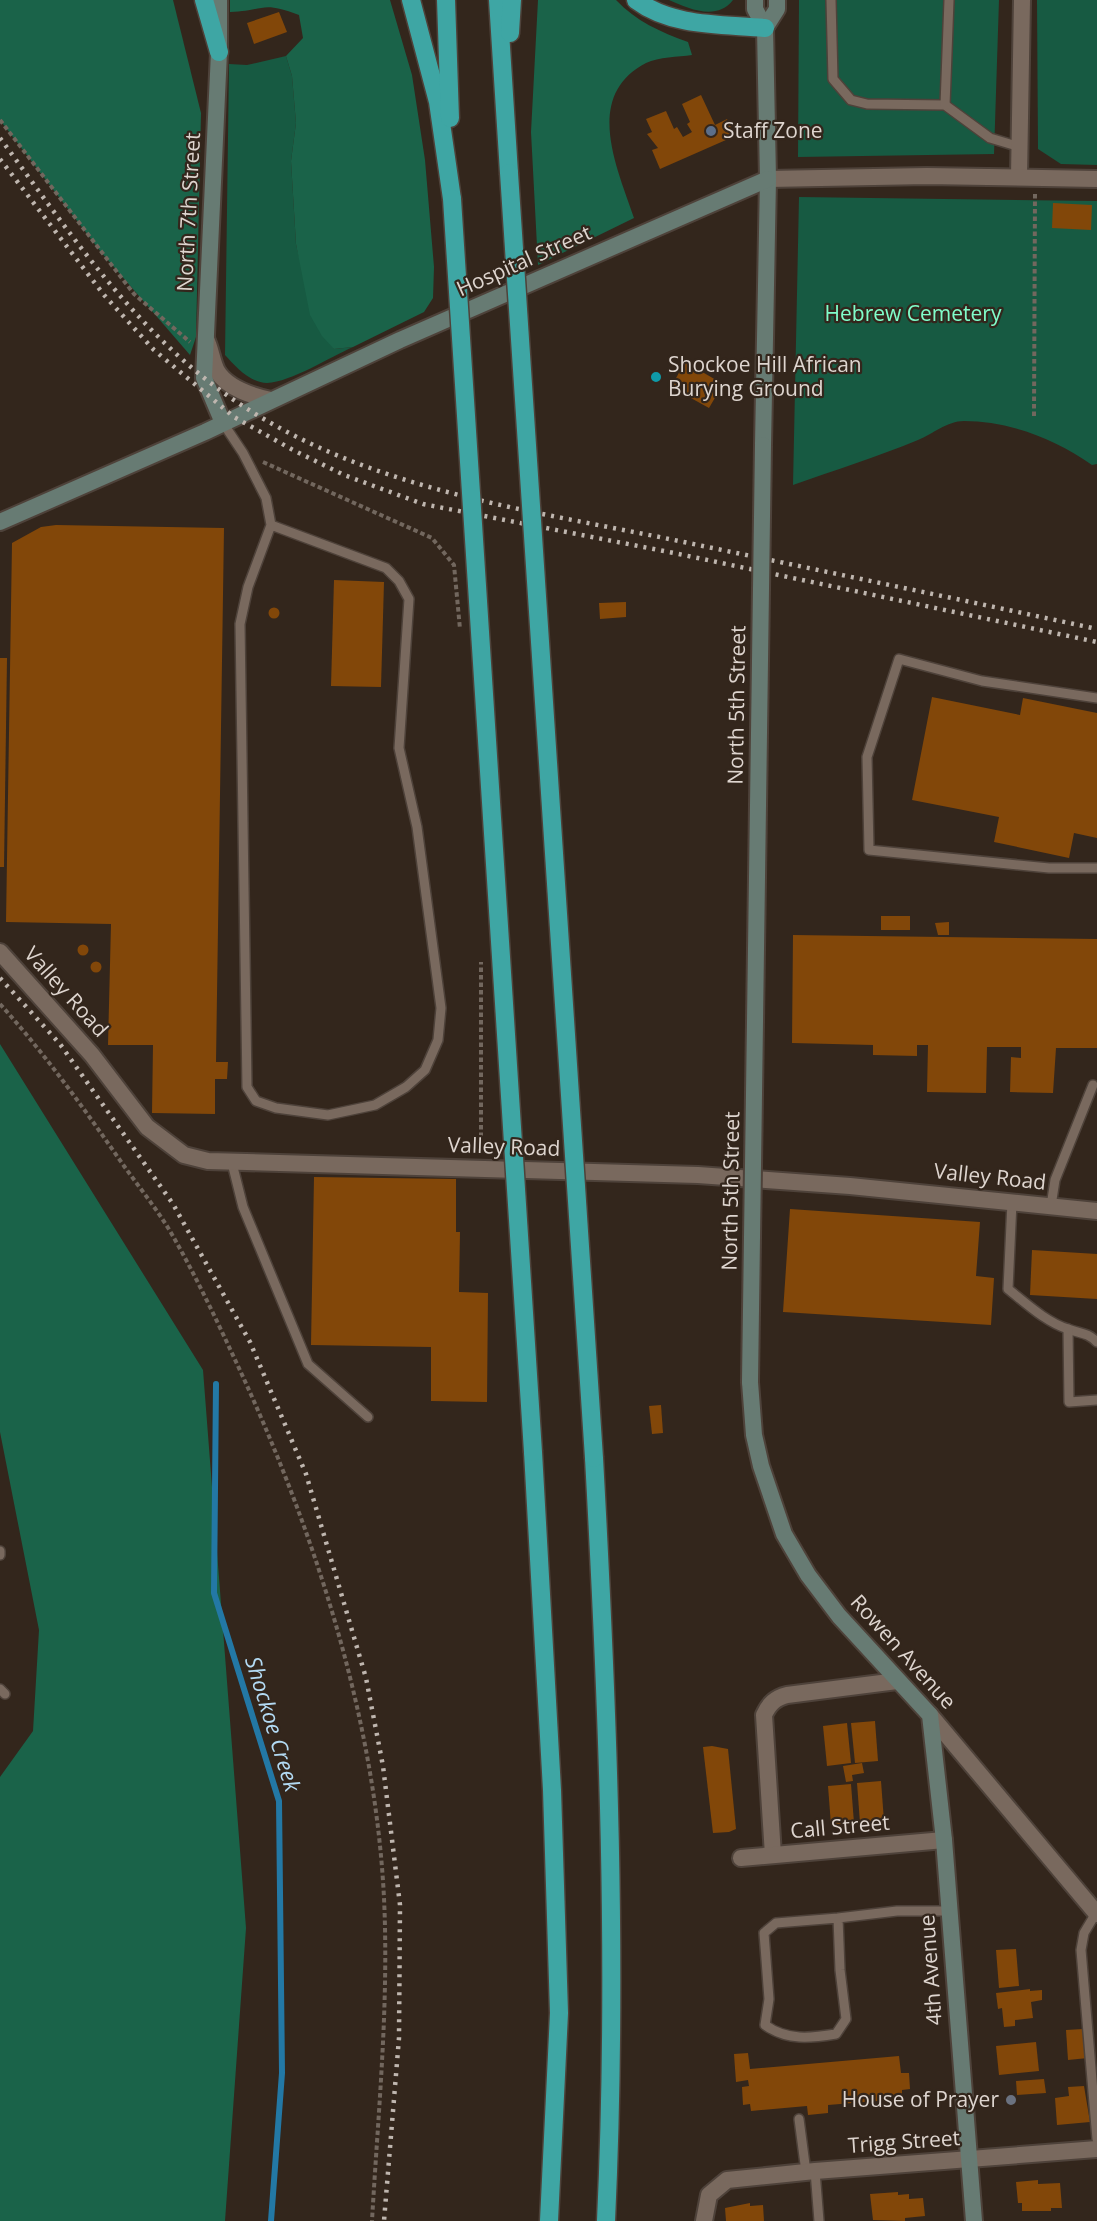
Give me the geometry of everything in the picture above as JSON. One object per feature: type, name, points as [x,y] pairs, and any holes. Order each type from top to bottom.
[{"type":"highway","points":[[204,0],[219,52]]},
{"type":"highway","points":[[411,0],[438,102],[452,199]]},
{"type":"highway","points":[[446,0],[452,199],[533,1452],[552,1790],[559,2013],[549,2221]]},
{"type":"highway","points":[[498,0],[606,1667],[614,1972],[606,2221]]},
{"type":"highway","points":[[505,97],[512,0]]},
{"type":"highway","points":[[636,0],[654,12],[682,21],[765,28]]},
{"type":"main road","name":"North 7th Street","points":[[219,0],[219,52],[204,378],[223,423]]},
{"type":"main road","name":"North 5th Street","points":[[750,1382],[768,179],[765,28],[755,9],[755,0]]},
{"type":"main road","name":"North 5th Street","points":[[765,28],[777,9],[777,0]]},
{"type":"main road","name":"Hospital Street","points":[[0,522],[768,179]]},
{"type":"main road","name":"Rowen Avenue","points":[[750,1382],[754,1435],[761,1466],[784,1534],[808,1575],[839,1616],[930,1715]]},
{"type":"main road","name":"4th Avenue","points":[[930,1715],[944,1840],[974,2221]]},
{"type":"street","points":[[1022,0],[1020,147],[1028,178]]},
{"type":"street","name":"Hospital Street","points":[[768,179],[927,176],[1097,179]]},
{"type":"street","points":[[206,347],[217,371],[229,383],[247,395],[271,399]]},
{"type":"street","name":"Valley Road","points":[[0,952],[92,1055],[155,1134],[184,1155],[207,1161],[698,1175],[1097,1211]]},
{"type":"street","points":[[773,1855],[764,1715],[772,1702],[787,1695],[897,1681]]},
{"type":"street","name":"Rowen Avenue","points":[[930,1715],[1096,1913]]},
{"type":"street","name":"Call Street","points":[[741,1858],[944,1840]]},
{"type":"street","name":"Trigg Street","points":[[704,2221],[709,2196],[727,2180],[811,2171],[1097,2149]]},
{"type":"lane","points":[[831,0],[833,79],[851,100],[867,104],[945,105],[990,138],[1020,147]]},
{"type":"lane","points":[[945,105],[949,0]]},
{"type":"lane","points":[[223,423],[243,453],[266,498],[271,525],[248,587],[240,624],[247,1087],[256,1101],[276,1108],[328,1115],[375,1105],[406,1087],[425,1070],[438,1040],[441,1008],[417,827],[399,748],[409,599],[399,581],[386,568],[271,525]]},
{"type":"lane","points":[[1097,698],[982,681],[899,658],[867,757],[869,850],[1049,868],[1097,868]]},
{"type":"lane","points":[[1051,1206],[1055,1180],[1093,1085]]},
{"type":"lane","points":[[232,1163],[243,1207],[308,1364],[368,1417]]},
{"type":"lane","points":[[1012,1202],[1008,1289],[1039,1314],[1068,1329],[1088,1333],[1097,1342]]},
{"type":"lane","points":[[1068,1329],[1069,1402],[1097,1400]]},
{"type":"lane","points":[[838,1918],[840,1970],[846,2019],[836,2034],[805,2038],[775,2032],[765,2025],[769,2000],[764,1933],[776,1923],[897,1911],[949,1911]]},
{"type":"lane","points":[[1096,1913],[1084,1933],[1081,1950],[1097,2139]]},
{"type":"lane","points":[[799,2119],[819,2221]]},
{"type":"path","points":[[0,120],[134,294],[206,347]]},
{"type":"path","points":[[1028,178],[1035,416]]},
{"type":"path","points":[[243,453],[432,538],[454,566],[460,635]]},
{"type":"path","points":[[481,952],[481,1168]]},
{"type":"path","points":[[0,1004],[36,1044],[169,1230],[220,1327],[267,1428],[305,1526],[342,1648],[372,1778],[384,1896],[386,1972],[372,2221]]},
{"type":"green space","points":[[0,0],[173,0],[201,113],[196,337],[190,355],[101,252],[0,120]]},
{"type":"green space","points":[[230,0],[390,0],[412,75],[425,160],[434,267],[433,298],[424,312],[353,347],[334,349],[322,336],[310,315],[296,244],[291,161],[296,123],[292,76],[286,56],[303,38],[299,15],[270,7],[230,12]]},
{"type":"green space","points":[[538,0],[616,0],[649,25],[688,42],[692,55],[663,58],[646,63],[627,77],[615,94],[610,113],[610,134],[620,177],[634,218],[538,265],[531,132]]},
{"type":"green space","points":[[669,0],[733,0],[719,10],[711,12],[685,7]]},
{"type":"green space","points":[[799,0],[999,0],[994,154],[798,157]]},
{"type":"green space","points":[[1037,0],[1097,0],[1097,165],[1061,164],[1038,149]]},
{"type":"green space","points":[[286,56],[292,76],[296,123],[291,161],[296,244],[304,278],[334,349],[353,347],[299,374],[267,383],[249,377],[225,355],[229,64],[247,65]]},
{"type":"green space","name":"Hebrew Cemetery","points":[[799,197],[1097,201],[1097,464],[1092,465],[1063,447],[1031,433],[998,424],[964,421],[952,423],[872,458],[793,485]]},
{"type":"green space","points":[[0,1044],[203,1370],[246,1928],[225,2221],[0,2221],[0,1777],[33,1731],[39,1630],[0,1432]]},
{"type":"building","points":[[279,12],[287,32],[254,44],[247,23]]},
{"type":"building","name":"Staff Zone","points":[[701,95],[715,125],[727,119],[735,136],[660,169],[652,150],[658,148],[647,134],[652,132],[646,119],[666,111],[674,129],[677,127],[683,137],[692,132],[687,124],[690,122],[682,104]]},
{"type":"building","points":[[1053,203],[1092,205],[1091,230],[1052,228]]},
{"type":"building","points":[[685,362],[723,384],[709,408],[671,387]]},
{"type":"building","points":[[56,525],[224,528],[216,1062],[228,1062],[227,1079],[215,1079],[215,1114],[152,1113],[153,1045],[108,1045],[111,924],[6,922],[12,543],[41,527]]},
{"type":"building","points":[[334,580],[384,582],[381,687],[331,686]]},
{"type":"building","points":[[626,602],[626,617],[600,619],[599,603]]},
{"type":"building","points":[[274,607],[280,613],[274,619],[268,613]]},
{"type":"building","points":[[0,658],[7,658],[4,867],[0,867]]},
{"type":"building","points":[[932,697],[1020,715],[1023,698],[1097,713],[1097,838],[1074,833],[1069,858],[994,842],[999,817],[912,800]]},
{"type":"building","points":[[881,916],[910,916],[910,930],[881,930]]},
{"type":"building","points":[[949,922],[949,935],[938,935],[935,923]]},
{"type":"building","points":[[793,935],[1097,939],[1097,1048],[1056,1048],[1053,1093],[1010,1092],[1011,1057],[1021,1058],[1021,1047],[987,1047],[986,1093],[927,1092],[928,1045],[917,1045],[917,1056],[873,1055],[873,1045],[792,1043]]},
{"type":"building","points":[[83,944],[89,950],[83,956],[77,950]]},
{"type":"building","points":[[96,961],[102,967],[96,973],[90,967]]},
{"type":"building","points":[[314,1177],[456,1179],[456,1232],[460,1232],[459,1292],[488,1293],[487,1402],[431,1401],[431,1347],[311,1345]]},
{"type":"building","points":[[790,1209],[980,1222],[976,1276],[994,1278],[991,1325],[783,1312]]},
{"type":"building","points":[[1032,1250],[1097,1254],[1097,1299],[1030,1295]]},
{"type":"building","points":[[661,1405],[663,1433],[652,1434],[649,1406]]},
{"type":"building","points":[[875,1721],[878,1761],[855,1763],[851,1723]]},
{"type":"building","points":[[847,1723],[851,1763],[827,1766],[823,1726]]},
{"type":"building","points":[[703,1747],[728,1749],[736,1829],[729,1832],[713,1833]]},
{"type":"building","points":[[862,1763],[864,1773],[852,1775],[853,1781],[846,1782],[843,1766]]},
{"type":"building","points":[[881,1781],[884,1821],[860,1823],[857,1783]]},
{"type":"building","points":[[851,1784],[854,1823],[831,1825],[828,1786]]},
{"type":"building","points":[[1016,1949],[1019,1986],[999,1988],[996,1950]]},
{"type":"building","points":[[1030,1989],[1030,1991],[1042,1990],[1042,2000],[1031,2002],[1033,2018],[1015,2020],[1015,2026],[1004,2027],[1002,2008],[998,2009],[996,1993]]},
{"type":"building","points":[[1083,2029],[1088,2058],[1068,2060],[1066,2030]]},
{"type":"building","points":[[1036,2042],[1039,2071],[999,2075],[996,2046]]},
{"type":"building","points":[[748,2053],[750,2069],[899,2056],[901,2073],[909,2073],[910,2089],[902,2090],[902,2099],[828,2105],[828,2113],[808,2115],[807,2106],[751,2111],[750,2104],[743,2105],[742,2087],[749,2086],[748,2080],[736,2082],[734,2054]]},
{"type":"building","points":[[1044,2079],[1046,2093],[1017,2095],[1016,2081]]},
{"type":"building","points":[[1084,2086],[1090,2122],[1057,2125],[1055,2098],[1069,2096],[1068,2087]]},
{"type":"building","points":[[1038,2180],[1038,2184],[1060,2183],[1062,2208],[1051,2208],[1051,2211],[1022,2211],[1022,2203],[1018,2203],[1016,2182]]},
{"type":"building","points":[[898,2192],[898,2195],[909,2194],[909,2199],[923,2198],[925,2216],[905,2218],[905,2221],[873,2220],[870,2194]]},
{"type":"building","points":[[750,2203],[750,2206],[763,2205],[764,2221],[726,2221],[725,2208]]},
{"type":"waterway","name":"Shockoe Creek","points":[[216,1384],[214,1593],[279,1801],[282,2073],[271,2221]]},
{"type":"railway","points":[[0,138],[94,264],[145,324],[203,377],[255,414],[311,444],[369,468],[491,503],[1097,629]]},
{"type":"railway","points":[[0,159],[104,295],[154,350],[234,417],[344,475],[423,504],[674,553],[1097,642]]},
{"type":"railway","points":[[0,978],[60,1044],[173,1204],[250,1342],[306,1474],[366,1678],[383,1766],[400,1905],[399,2038],[384,2221]]},
{"type":"place","name":"Staff Zone","points":[[711,131]]},
{"type":"place","name":"Shockoe Hill African Burying Ground","points":[[656,377]]},
{"type":"place","name":"House of Prayer","points":[[1011,2100]]}]
